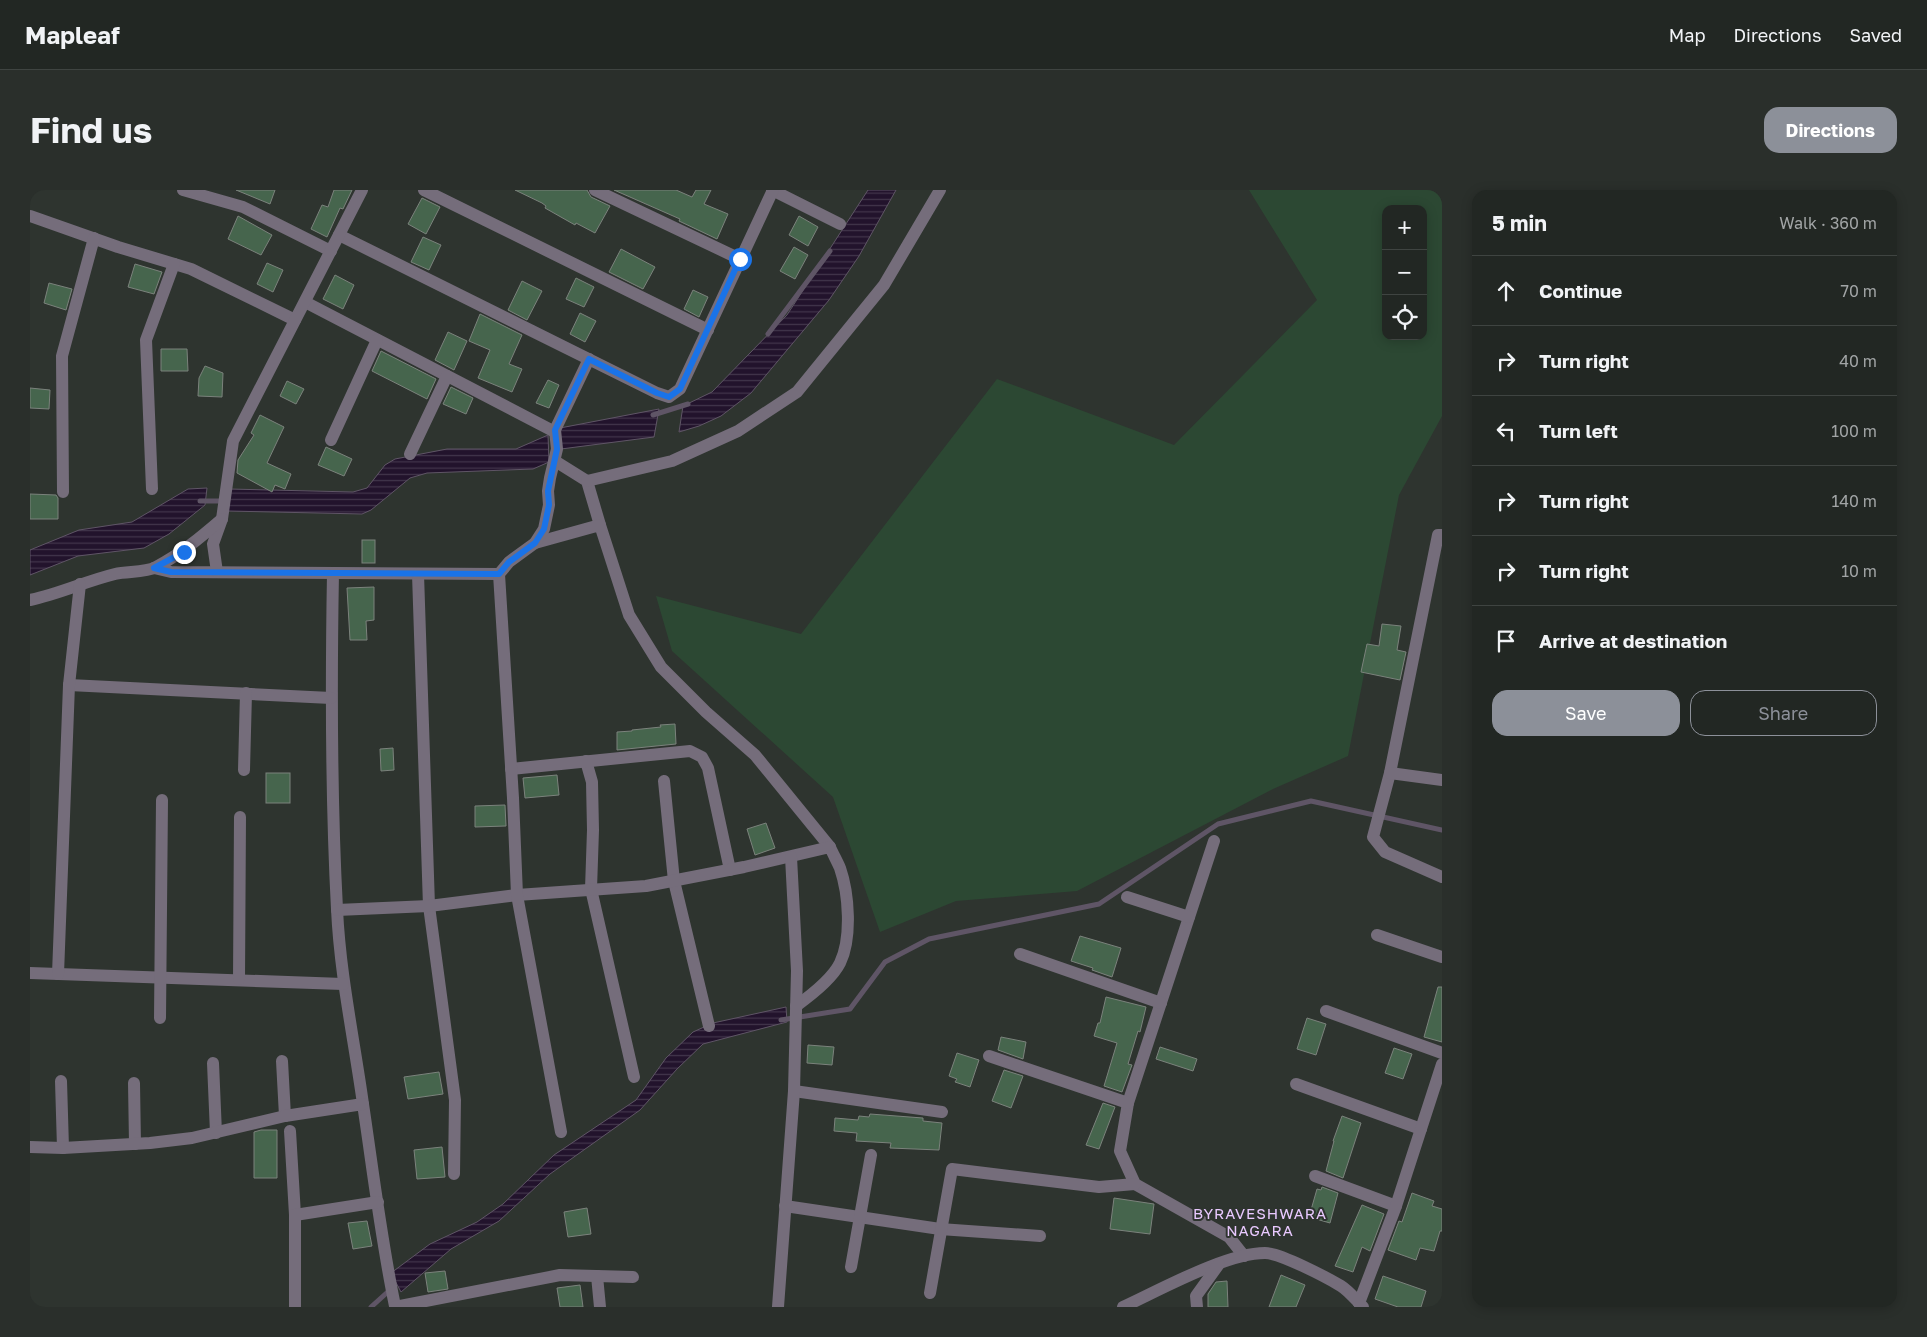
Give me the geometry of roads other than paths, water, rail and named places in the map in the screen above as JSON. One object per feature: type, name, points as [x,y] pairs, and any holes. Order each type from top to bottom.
[{"type":"street","points":[[183,190],[243,207],[331,251]]},
{"type":"street","points":[[218,572],[213,544],[222,519],[233,442],[362,190]]},
{"type":"street","points":[[424,190],[708,330]]},
{"type":"street","points":[[595,190],[740,259]]},
{"type":"street","points":[[339,235],[657,393],[669,397],[680,389],[772,190],[840,224]]},
{"type":"street","points":[[587,481],[672,461],[738,431],[797,392],[884,285],[940,190]]},
{"type":"street","points":[[30,216],[191,269],[295,320]]},
{"type":"street","points":[[63,492],[62,356],[94,238]]},
{"type":"street","points":[[152,489],[146,340],[174,264]]},
{"type":"street","points":[[305,302],[556,433]]},
{"type":"street","points":[[331,440],[377,340]]},
{"type":"street","points":[[535,543],[544,529],[549,505],[549,484],[556,455],[556,433],[589,359]]},
{"type":"street","points":[[410,454],[447,376]]},
{"type":"street","points":[[556,455],[587,481],[630,614],[661,667],[706,712],[754,755],[830,847],[842,876],[849,931],[840,963],[796,1012]]},
{"type":"street","points":[[30,600],[46,597],[80,584],[117,574],[154,568],[184,552],[222,519]]},
{"type":"street","points":[[561,1132],[517,896],[499,574],[509,562],[535,543],[600,525]]},
{"type":"street","points":[[1442,535],[1438,535],[1390,774],[1374,837],[1386,852],[1442,877]]},
{"type":"street","points":[[154,568],[171,572],[499,574]]},
{"type":"street","points":[[333,573],[331,698],[337,910],[343,984],[378,1202],[380,1231],[395,1304],[560,1275],[633,1277]]},
{"type":"street","points":[[418,574],[429,906],[455,1100],[454,1174]]},
{"type":"street","points":[[58,974],[69,686],[80,584]]},
{"type":"street","points":[[69,686],[331,698]]},
{"type":"street","points":[[244,770],[246,693]]},
{"type":"street","points":[[511,769],[690,751],[702,757],[708,768],[730,870]]},
{"type":"street","points":[[586,761],[592,782],[594,830],[591,889],[634,1077]]},
{"type":"street","points":[[1390,774],[1442,780]]},
{"type":"street","points":[[664,781],[674,881],[710,1026]]},
{"type":"street","points":[[160,1018],[162,977],[162,800]]},
{"type":"street","points":[[239,979],[240,817]]},
{"type":"street","points":[[1134,1184],[1120,1151],[1128,1103],[1214,841]]},
{"type":"street","points":[[337,910],[429,906],[591,889],[646,886],[790,858],[830,847]]},
{"type":"street","points":[[778,1307],[794,1091],[796,1033],[797,971],[790,858]]},
{"type":"street","points":[[1127,897],[1189,917]]},
{"type":"street","points":[[1377,935],[1442,957]]},
{"type":"street","points":[[1020,954],[1161,1003]]},
{"type":"street","points":[[30,973],[343,984]]},
{"type":"street","points":[[1326,1011],[1442,1053]]},
{"type":"street","points":[[989,1056],[1128,1103]]},
{"type":"street","points":[[282,1061],[285,1116]]},
{"type":"street","points":[[213,1063],[216,1133]]},
{"type":"street","points":[[1123,1307],[1220,1263],[1266,1252],[1287,1258],[1342,1287],[1361,1305],[1396,1206],[1442,1064]]},
{"type":"street","points":[[61,1081],[63,1148]]},
{"type":"street","points":[[134,1083],[135,1144]]},
{"type":"street","points":[[1296,1084],[1421,1129]]},
{"type":"street","points":[[794,1091],[942,1112]]},
{"type":"street","points":[[30,1147],[63,1148],[135,1144],[192,1138],[254,1122],[363,1104]]},
{"type":"street","points":[[290,1131],[295,1215],[295,1307]]},
{"type":"street","points":[[851,1267],[871,1155]]},
{"type":"street","points":[[930,1293],[952,1169],[1099,1186],[1134,1184],[1229,1237],[1244,1256]]},
{"type":"street","points":[[1315,1176],[1396,1206]]},
{"type":"street","points":[[295,1215],[378,1202]]},
{"type":"street","points":[[785,1206],[940,1229],[1040,1236]]},
{"type":"street","points":[[1197,1307],[1196,1296],[1220,1263]]},
{"type":"street","points":[[597,1276],[600,1307]]},
{"type":"waterway","points":[[768,334],[830,251]]},
{"type":"waterway","points":[[653,415],[688,404]]},
{"type":"waterway","points":[[200,501],[223,501]]},
{"type":"waterway","points":[[781,1020],[850,1009],[885,962],[929,939],[1099,904],[1218,824],[1311,801],[1442,830]]},
{"type":"waterway","points":[[371,1307],[391,1289]]},
{"type":"district","name":"BYRAVESHWARA NAGARA","points":[[1260,1222]]}]
